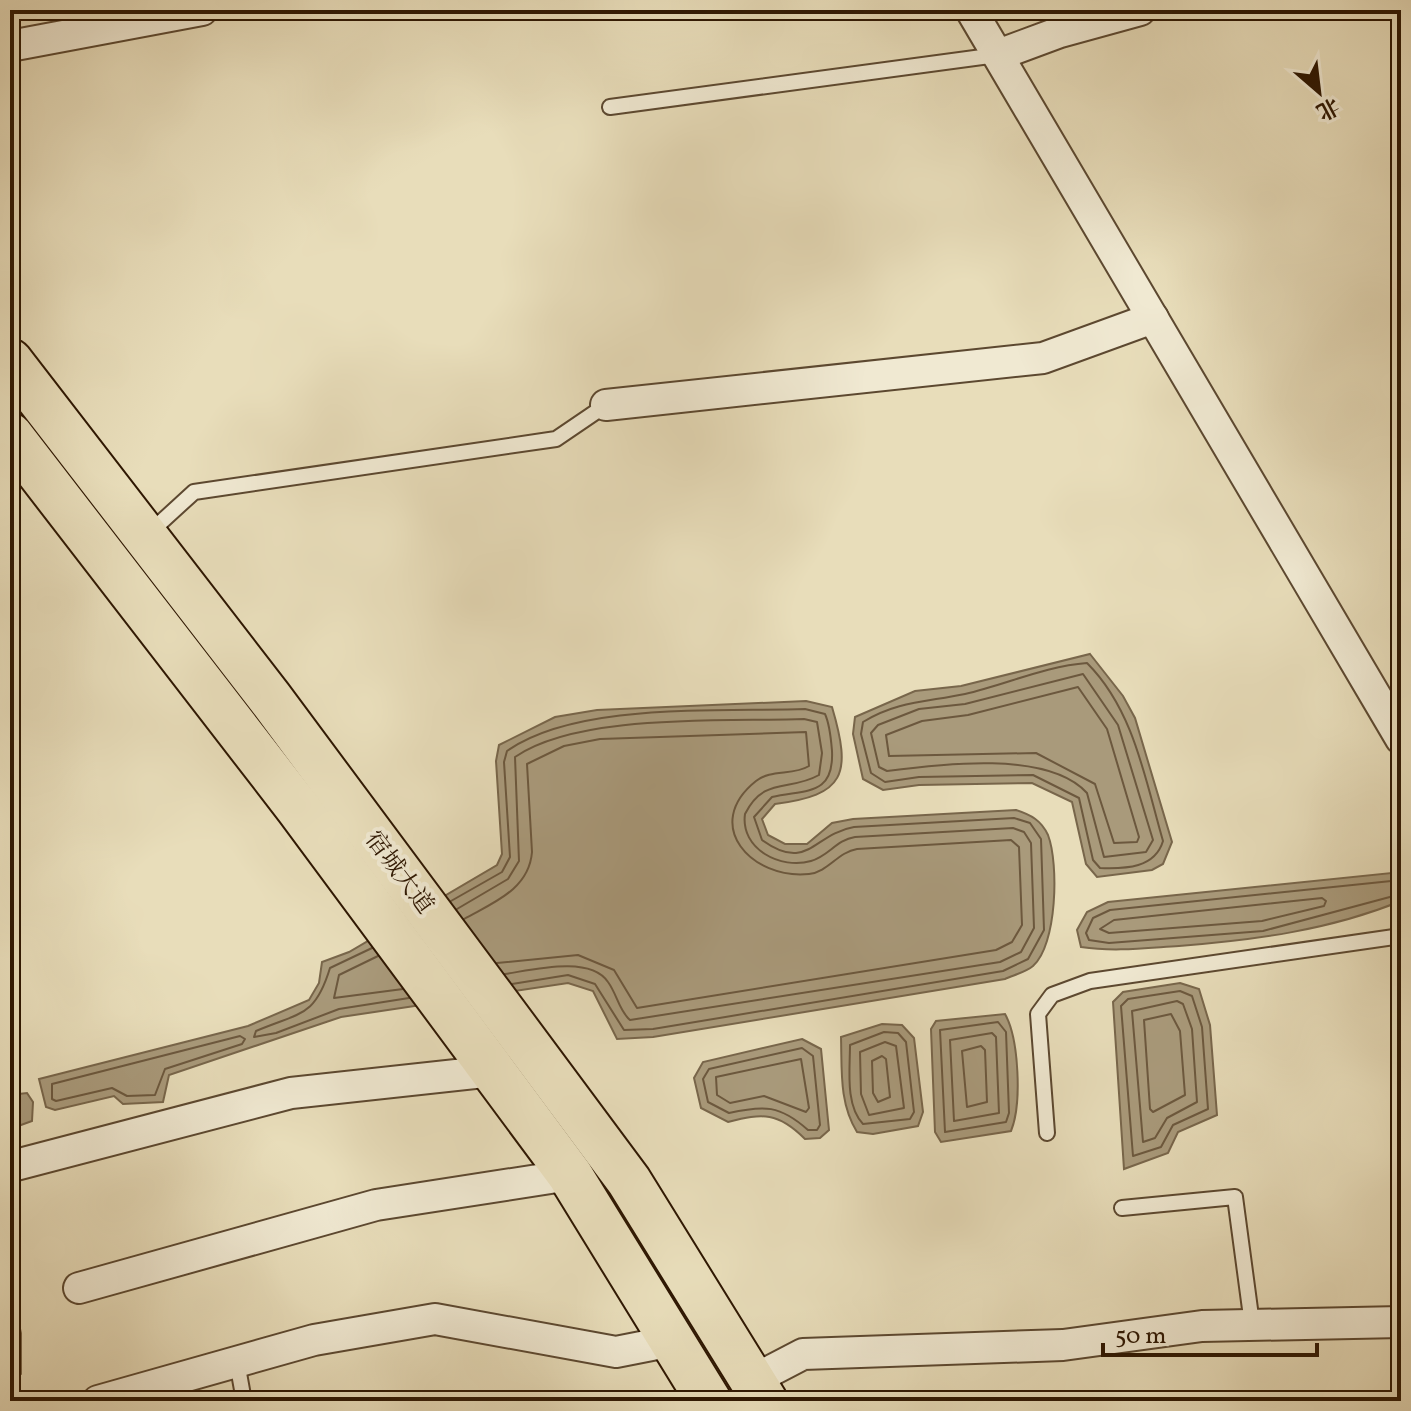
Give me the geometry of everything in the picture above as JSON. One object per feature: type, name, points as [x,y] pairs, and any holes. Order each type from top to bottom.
[{"type":"main road","name":"宿城大道","points":[[10,361],[629,1181],[759,1391]]},
{"type":"main road","name":"宿城大道","points":[[10,435],[298,808],[570,1175],[709,1401]]},
{"type":"street","points":[[10,46],[202,10]]},
{"type":"street","points":[[971,10],[1401,739]]},
{"type":"street","points":[[998,55],[1060,32],[1140,10]]},
{"type":"street","points":[[606,405],[1043,358],[1153,318]]},
{"type":"street","points":[[12,1166],[291,1093],[493,1071]]},
{"type":"street","points":[[79,1288],[376,1205],[570,1175]]},
{"type":"street","points":[[98,1401],[314,1340],[435,1319],[616,1352],[672,1341]]},
{"type":"street","points":[[759,1391],[803,1354],[1063,1345],[1202,1326],[1401,1322]]},
{"type":"lane","points":[[610,107],[998,55]]},
{"type":"lane","points":[[145,536],[194,492],[556,439],[606,405]]},
{"type":"lane","points":[[1047,1133],[1038,1014],[1052,995],[1090,981],[1401,936]]},
{"type":"lane","points":[[1122,1208],[1235,1197],[1252,1324]]},
{"type":"lane","points":[[237,1362],[244,1401]]},
{"type":"water","points":[[1090,654],[1123,696],[1135,718],[1172,842],[1163,864],[1152,870],[1097,877],[1086,864],[1072,802],[1032,783],[919,785],[883,790],[863,779],[853,734],[855,717],[915,691],[961,686]]},
{"type":"water","points":[[806,701],[832,707],[838,730],[841,765],[837,778],[816,795],[775,804],[762,819],[768,835],[785,844],[807,844],[832,823],[853,819],[1016,810],[1026,814],[1039,822],[1048,835],[1054,865],[1051,923],[1041,956],[1033,966],[1005,979],[653,1037],[617,1039],[593,991],[568,983],[341,1017],[169,1075],[163,1102],[123,1104],[114,1096],[55,1110],[46,1107],[39,1079],[248,1026],[309,1000],[319,983],[322,962],[349,952],[497,865],[502,854],[496,761],[499,745],[555,717],[597,710]]},
{"type":"water","points":[[1401,872],[1401,901],[1347,919],[1292,932],[1207,944],[1118,949],[1081,947],[1077,930],[1087,912],[1108,902]]},
{"type":"water","points":[[1180,983],[1199,989],[1210,1025],[1217,1115],[1178,1132],[1168,1153],[1124,1169],[1113,1002],[1123,992]]},
{"type":"water","points":[[1005,1014],[1016,1055],[1018,1089],[1011,1131],[941,1142],[935,1132],[931,1029],[936,1021]]},
{"type":"water","points":[[882,1024],[902,1025],[914,1038],[923,1112],[918,1126],[873,1134],[857,1132],[844,1098],[841,1037]]},
{"type":"water","points":[[802,1039],[821,1049],[829,1130],[820,1138],[805,1139],[778,1119],[761,1116],[728,1122],[701,1108],[694,1078],[703,1062]]},
{"type":"water","points":[[27,1093],[33,1102],[32,1121],[10,1129],[10,1095]]},
{"type":"water","points":[[10,1286],[21,1333],[21,1374],[10,1381]]}]
